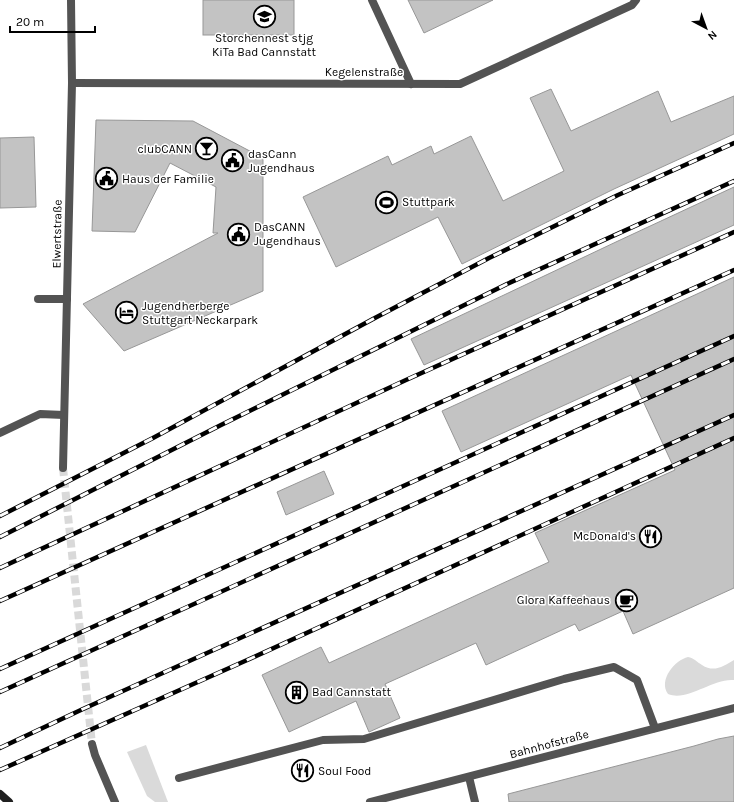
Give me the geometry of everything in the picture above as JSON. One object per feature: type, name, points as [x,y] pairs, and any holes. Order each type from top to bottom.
[{"type":"street","name":"Elwertstraße","points":[[63,468],[72,83],[71,0]]},
{"type":"street","points":[[372,0],[411,84]]},
{"type":"street","name":"Kegelenstraße","points":[[72,83],[460,84],[632,5],[636,0]]},
{"type":"street","points":[[38,299],[67,299]]},
{"type":"street","points":[[0,433],[40,414],[64,414]]},
{"type":"street","points":[[179,778],[323,740],[364,738],[564,679],[614,667],[637,680],[654,728]]},
{"type":"street","name":"Bahnhofstraße","points":[[370,802],[734,708]]},
{"type":"street","points":[[92,744],[95,755],[115,802]]},
{"type":"street","points":[[469,777],[475,802]]},
{"type":"street","points":[[0,794],[9,802]]},
{"type":"shaded area","points":[[688,657],[706,667],[715,669],[734,660],[734,680],[717,682],[684,695],[676,696],[668,694],[665,689],[665,683],[669,671],[678,662]]},
{"type":"shaded area","points":[[146,745],[168,802],[155,802],[147,796],[127,752]]},
{"type":"building","points":[[203,0],[294,0],[294,35],[203,35]]},
{"type":"building","points":[[408,0],[493,0],[424,33]]},
{"type":"building","points":[[551,89],[571,131],[658,91],[671,122],[734,96],[734,134],[614,189],[462,264],[438,217],[336,267],[303,197],[388,156],[392,165],[431,146],[434,154],[471,136],[503,201],[564,171],[530,98]]},
{"type":"building","name":"DasCANN Jugendhaus","points":[[96,120],[193,121],[263,158],[263,291],[124,351],[83,304],[218,233],[213,233],[216,187],[170,163],[135,232],[92,231]]},
{"type":"building","points":[[34,137],[36,207],[0,208],[0,138]]},
{"type":"building","points":[[734,187],[734,225],[424,365],[411,339]]},
{"type":"building","points":[[734,277],[734,588],[633,634],[623,611],[579,631],[575,624],[486,665],[476,643],[385,684],[400,718],[369,732],[356,701],[289,732],[262,675],[321,647],[329,663],[549,562],[535,533],[675,470],[631,375],[461,452],[442,411]]},
{"type":"building","points":[[324,471],[334,494],[286,515],[277,492]]},
{"type":"building","points":[[734,736],[734,802],[509,802],[508,794]]},
{"type":"tunnel","points":[[63,468],[92,744]]},
{"type":"railway","points":[[0,516],[153,438],[489,258],[618,195],[734,143]]},
{"type":"railway","points":[[0,537],[221,425],[507,284],[734,181]]},
{"type":"railway","points":[[0,568],[406,380],[734,232]]},
{"type":"railway","points":[[0,601],[734,270]]},
{"type":"railway","points":[[0,669],[734,336]]},
{"type":"railway","points":[[0,692],[734,359]]},
{"type":"railway","points":[[0,748],[83,709],[734,415]]},
{"type":"railway","points":[[0,770],[254,657],[734,438]]},
{"type":"place","name":"Storchennest stjg KiTa Bad Cannstatt","points":[[264,17]]},
{"type":"place","name":"clubCANN","points":[[207,149]]},
{"type":"place","name":"dasCann Jugendhaus","points":[[232,161]]},
{"type":"place","name":"Haus der Familie","points":[[106,179]]},
{"type":"place","name":"Stuttpark","points":[[387,202]]},
{"type":"place","name":"DasCANN Jugendhaus","points":[[238,234]]},
{"type":"place","name":"Jugendherberge Stuttgart Neckarpark","points":[[126,313]]},
{"type":"place","name":"McDonald's","points":[[651,536]]},
{"type":"place","name":"Glora Kaffeehaus","points":[[626,600]]},
{"type":"place","name":"Bad Cannstatt","points":[[297,692]]},
{"type":"place","name":"Soul Food","points":[[302,771]]}]
